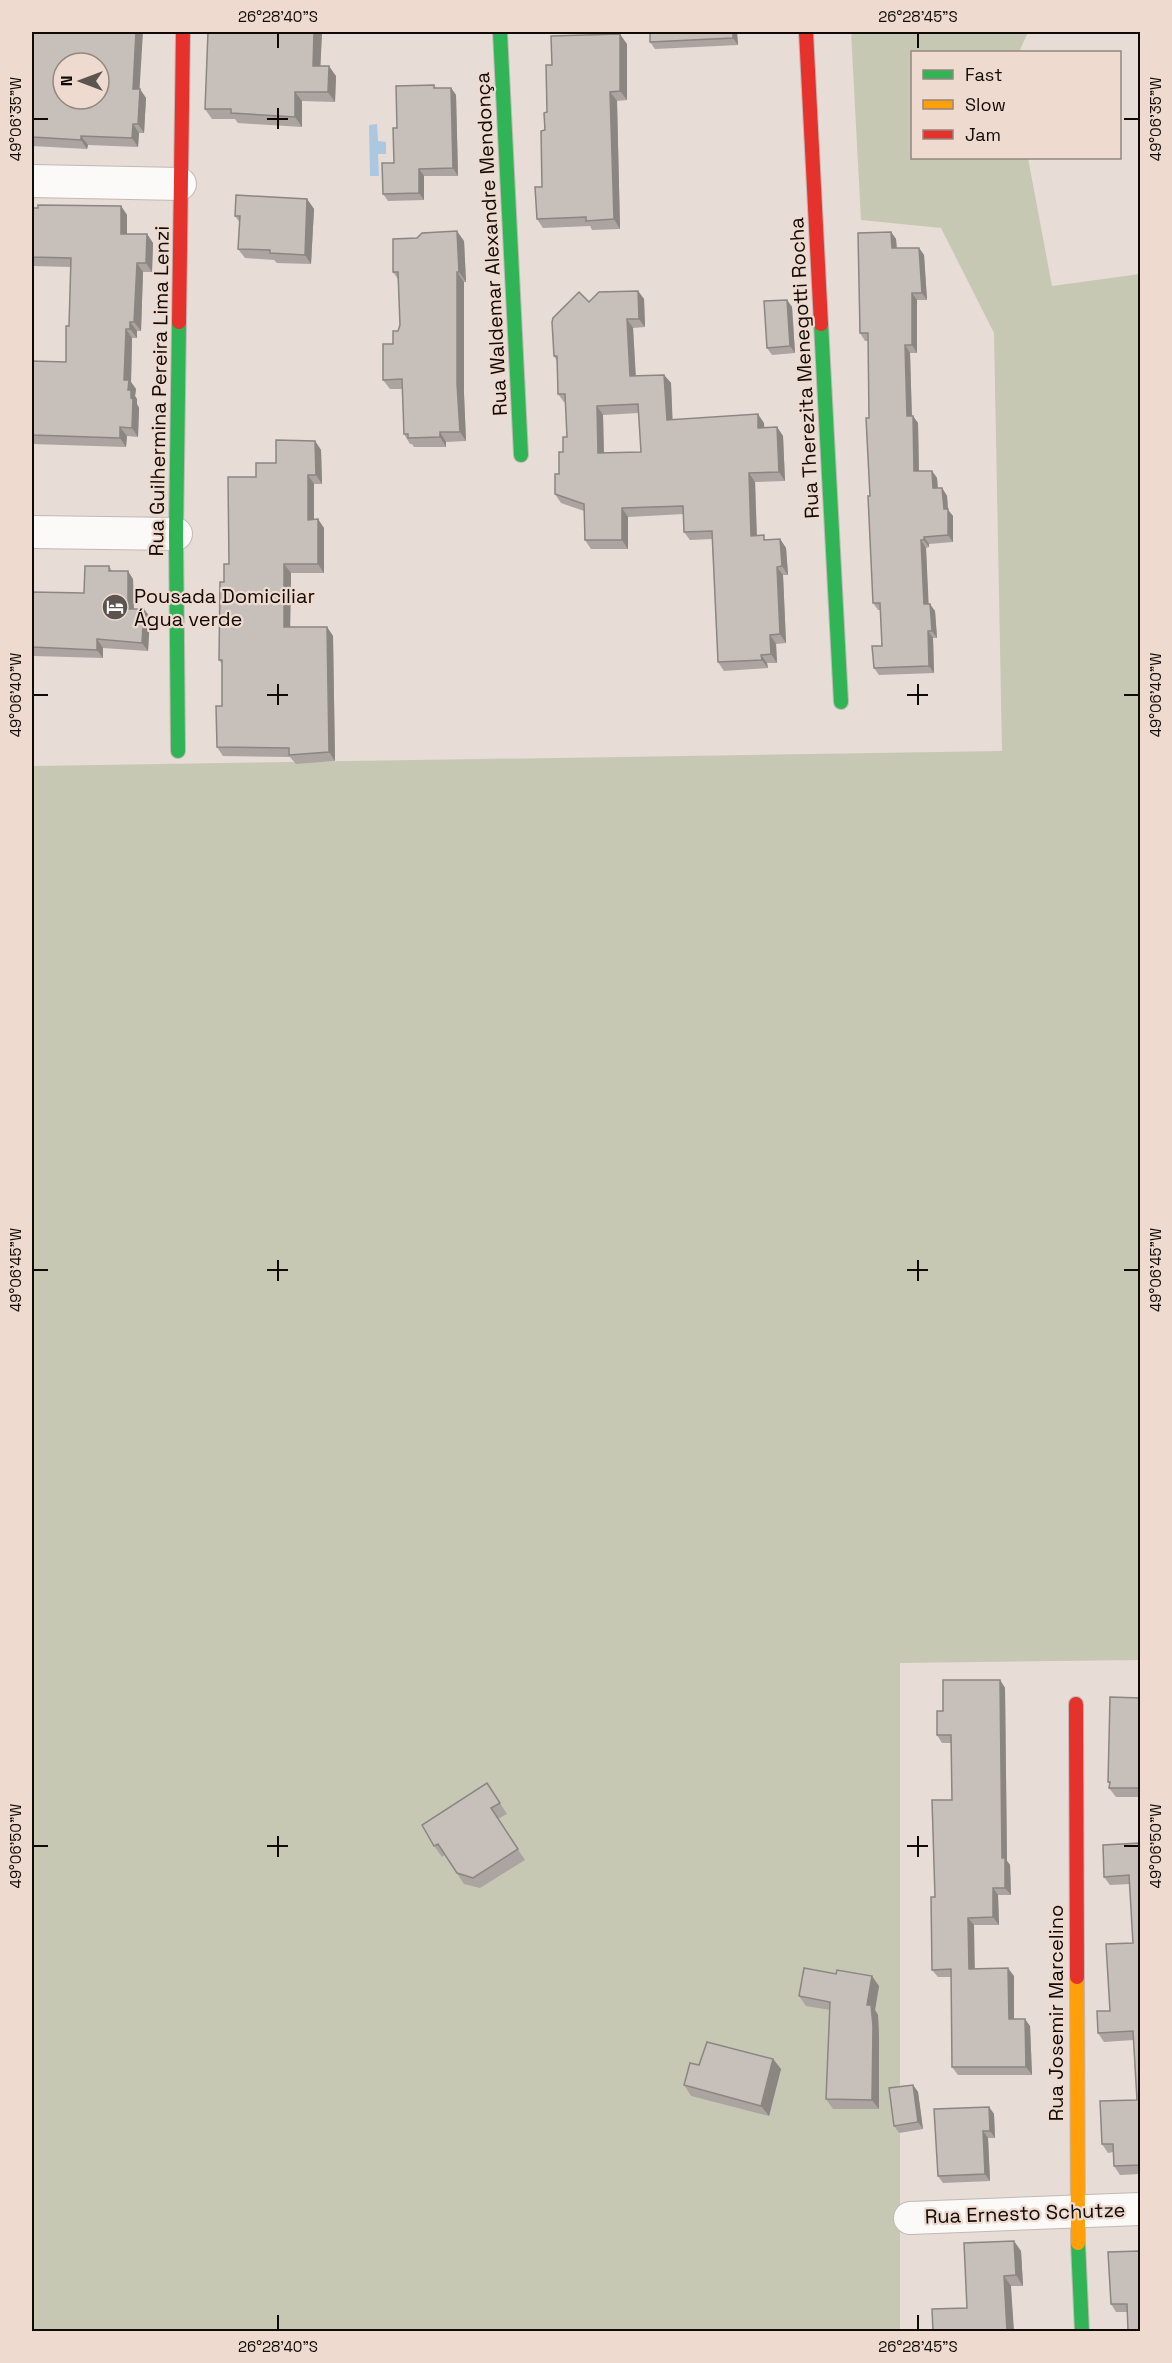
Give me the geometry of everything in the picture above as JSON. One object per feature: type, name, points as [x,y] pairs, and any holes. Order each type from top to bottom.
[{"type":"street","name":"Rua Guilhermina Pereira Lima Lenzi","points":[[178,751],[176,534],[183,32]]},
{"type":"street","name":"Rua Waldemar Alexandre Mendonça","points":[[500,32],[521,454]]},
{"type":"street","name":"Rua Therezita Menegotti Rocha","points":[[806,32],[841,702]]},
{"type":"street","points":[[32,181],[180,184]]},
{"type":"street","points":[[32,532],[176,534]]},
{"type":"street","name":"Rua Josemir Marcelino","points":[[1076,1704],[1077,2212],[1082,2331]]},
{"type":"street","name":"Rua Ernesto Schutze","points":[[910,2218],[1140,2209]]},
{"type":"green space","points":[[851,32],[1028,32],[1019,51],[911,51],[911,159],[1028,159],[1052,286],[1140,274],[1140,1660],[900,1663],[900,2331],[32,2331],[32,766],[1002,751],[994,333],[941,228],[861,220]]},
{"type":"water","points":[[377,124],[378,141],[386,142],[386,154],[378,154],[379,176],[370,176],[369,125]]},
{"type":"building","points":[[32,32],[136,32],[133,89],[140,89],[138,124],[133,124],[132,138],[81,136],[81,140],[32,137]]},
{"type":"building","points":[[208,32],[314,32],[313,66],[329,66],[328,92],[295,92],[295,117],[231,113],[231,109],[205,109]]},
{"type":"building","points":[[650,32],[733,32],[733,38],[650,42]]},
{"type":"building","points":[[620,34],[620,91],[610,92],[614,219],[586,221],[586,217],[537,219],[535,187],[542,187],[541,131],[545,130],[544,113],[547,112],[546,65],[552,65],[551,36]]},
{"type":"building","points":[[434,85],[434,88],[451,88],[453,168],[419,169],[419,193],[383,194],[382,163],[394,163],[393,128],[397,128],[396,86]]},
{"type":"building","points":[[236,195],[307,199],[305,255],[270,253],[270,250],[238,249],[240,216],[235,216]]},
{"type":"building","points":[[38,205],[121,206],[121,234],[147,234],[146,263],[137,263],[134,322],[130,322],[130,329],[126,329],[124,380],[129,380],[128,390],[131,390],[133,399],[132,428],[120,427],[120,438],[32,435],[32,361],[66,362],[71,258],[32,257],[32,208],[38,208]]},
{"type":"building","points":[[457,231],[459,272],[457,272],[457,384],[460,432],[440,432],[440,437],[408,438],[408,434],[404,434],[402,379],[383,380],[383,344],[393,344],[393,331],[398,331],[400,325],[398,272],[393,272],[393,239],[417,238],[422,233]]},
{"type":"building","points":[[891,232],[892,248],[919,248],[922,293],[912,293],[912,345],[905,345],[907,416],[913,416],[914,471],[932,471],[933,488],[942,488],[944,509],[948,509],[948,535],[924,537],[924,540],[921,540],[924,604],[930,604],[932,631],[928,631],[929,666],[874,668],[872,646],[882,646],[880,603],[873,603],[866,418],[869,418],[868,333],[860,333],[858,233]]},
{"type":"building","points":[[638,291],[639,319],[627,319],[630,376],[664,375],[667,420],[758,414],[758,428],[777,427],[779,472],[749,473],[751,536],[764,535],[764,540],[780,539],[782,566],[777,567],[780,634],[770,635],[771,654],[761,655],[762,660],[718,662],[712,531],[684,532],[683,506],[622,508],[622,540],[585,540],[584,504],[555,494],[555,474],[559,474],[559,452],[563,452],[563,437],[567,437],[565,394],[558,394],[557,356],[554,356],[552,322],[553,318],[579,292],[589,302],[599,292]],"holes":[[[638,404],[641,452],[598,453],[597,406]]]},
{"type":"building","points":[[787,300],[790,346],[767,348],[764,301]]},
{"type":"building","points":[[276,440],[315,441],[316,475],[308,475],[308,520],[318,519],[318,564],[284,564],[284,627],[327,627],[329,752],[289,755],[289,748],[217,747],[216,706],[222,706],[222,660],[219,660],[220,582],[224,582],[224,564],[229,564],[228,477],[256,477],[256,463],[276,463]]},
{"type":"building","points":[[85,566],[109,566],[109,571],[128,571],[128,609],[144,609],[142,643],[97,639],[97,650],[32,647],[32,592],[84,593]]},
{"type":"building","points":[[943,1680],[1000,1680],[1002,1858],[1005,1858],[1005,1888],[993,1888],[993,1917],[968,1918],[969,1969],[1008,1968],[1009,2019],[1025,2019],[1026,2067],[952,2067],[951,1969],[932,1970],[931,1897],[935,1897],[932,1800],[952,1800],[951,1735],[937,1735],[937,1711],[943,1711]]},
{"type":"building","points":[[1110,1697],[1140,1698],[1140,1788],[1109,1788]]},
{"type":"building","points":[[487,1783],[500,1803],[491,1808],[518,1849],[473,1878],[457,1873],[438,1844],[434,1846],[422,1825]]},
{"type":"building","points":[[1140,1843],[1140,2165],[1114,2166],[1113,2144],[1102,2144],[1100,2101],[1137,2100],[1133,2031],[1098,2033],[1097,2011],[1110,2011],[1106,1944],[1133,1943],[1129,1875],[1104,1877],[1103,1845]]},
{"type":"building","points":[[804,1968],[836,1974],[837,1970],[872,1976],[867,2005],[871,2005],[873,2026],[872,2100],[826,2099],[830,2002],[799,1996]]},
{"type":"building","points":[[707,2042],[773,2059],[761,2106],[684,2085],[690,2063],[699,2065]]},
{"type":"building","points":[[913,2085],[918,2122],[894,2126],[889,2088]]},
{"type":"building","points":[[989,2107],[990,2131],[983,2131],[985,2174],[938,2176],[934,2109]]},
{"type":"building","points":[[1014,2241],[1016,2275],[1004,2276],[1007,2331],[933,2331],[932,2309],[967,2308],[964,2243]]},
{"type":"building","points":[[1140,2251],[1140,2331],[1128,2331],[1127,2304],[1111,2304],[1108,2252]]},
{"type":"traffic: fast","points":[[500,32],[521,455]]},
{"type":"traffic: fast","points":[[178,751],[176,534],[179,322]]},
{"type":"traffic: fast","points":[[821,324],[841,702]]},
{"type":"traffic: fast","points":[[1078,2243],[1082,2332]]},
{"type":"traffic: slow","points":[[1077,1977],[1078,2243]]},
{"type":"traffic: jam","points":[[179,322],[183,32]]},
{"type":"traffic: jam","points":[[806,32],[821,324]]},
{"type":"traffic: jam","points":[[1076,1704],[1077,1977]]},
{"type":"place","name":"Pousada Domiciliar Água verde","points":[[115,607]]}]
